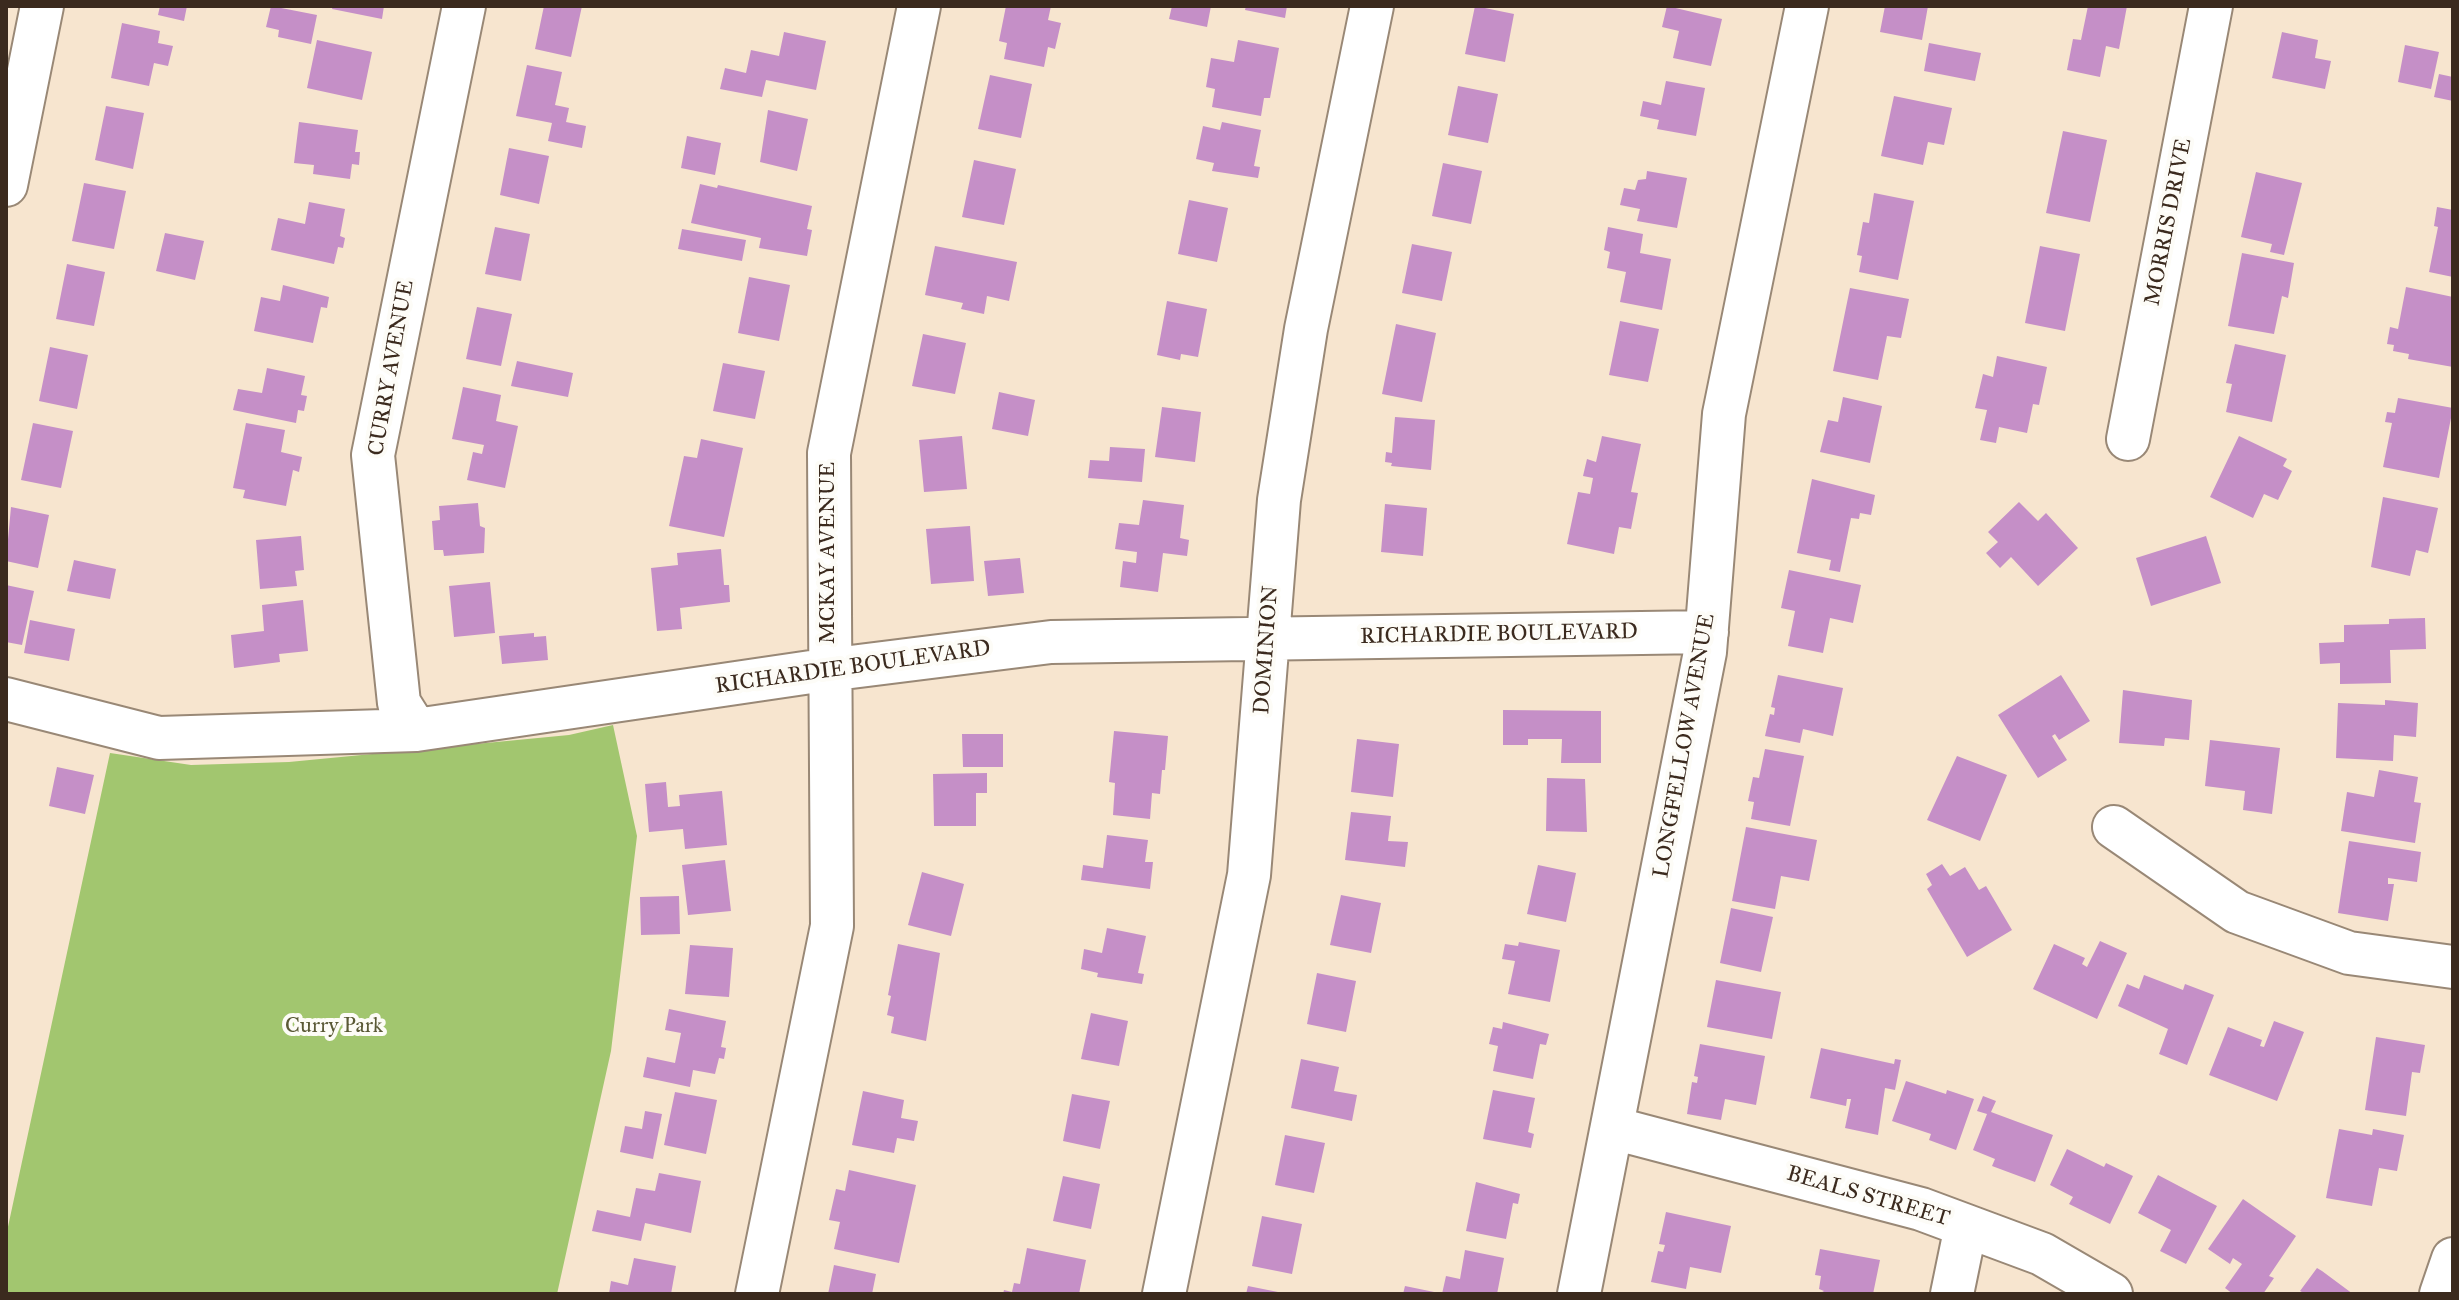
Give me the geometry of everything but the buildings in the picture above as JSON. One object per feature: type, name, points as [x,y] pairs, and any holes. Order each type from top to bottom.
[{"type":"street","points":[[6,185],[42,6]]},
{"type":"street","name":"CURRY AVENUE","points":[[416,730],[399,703],[373,455],[464,6]]},
{"type":"street","name":"MCKAY AVENUE","points":[[757,1294],[832,926],[829,453],[919,6]]},
{"type":"street","name":"DOMINION","points":[[1164,1294],[1249,875],[1279,500],[1304,344],[1372,6]]},
{"type":"street","name":"LONGFELLOW AVENUE","points":[[1579,1294],[1707,632],[1724,414],[1807,6]]},
{"type":"street","name":"MORRIS DRIVE","points":[[2128,439],[2211,6]]},
{"type":"street","name":"RICHARDIE BOULEVARD","points":[[6,699],[159,738],[416,730],[829,670],[1051,642],[1707,632]]},
{"type":"street","points":[[2114,827],[2237,912],[2349,953],[2453,967]]},
{"type":"street","name":"BEALS STREET","points":[[1613,1128],[1921,1209],[2042,1254],[2111,1294]]},
{"type":"street","points":[[1952,1294],[1966,1226]]},
{"type":"street","points":[[2441,1294],[2453,1259]]},
{"type":"green space","name":"Curry Park","points":[[613,725],[637,836],[611,1051],[557,1294],[6,1294],[6,1236],[110,753],[191,765],[289,762],[569,735]]}]
